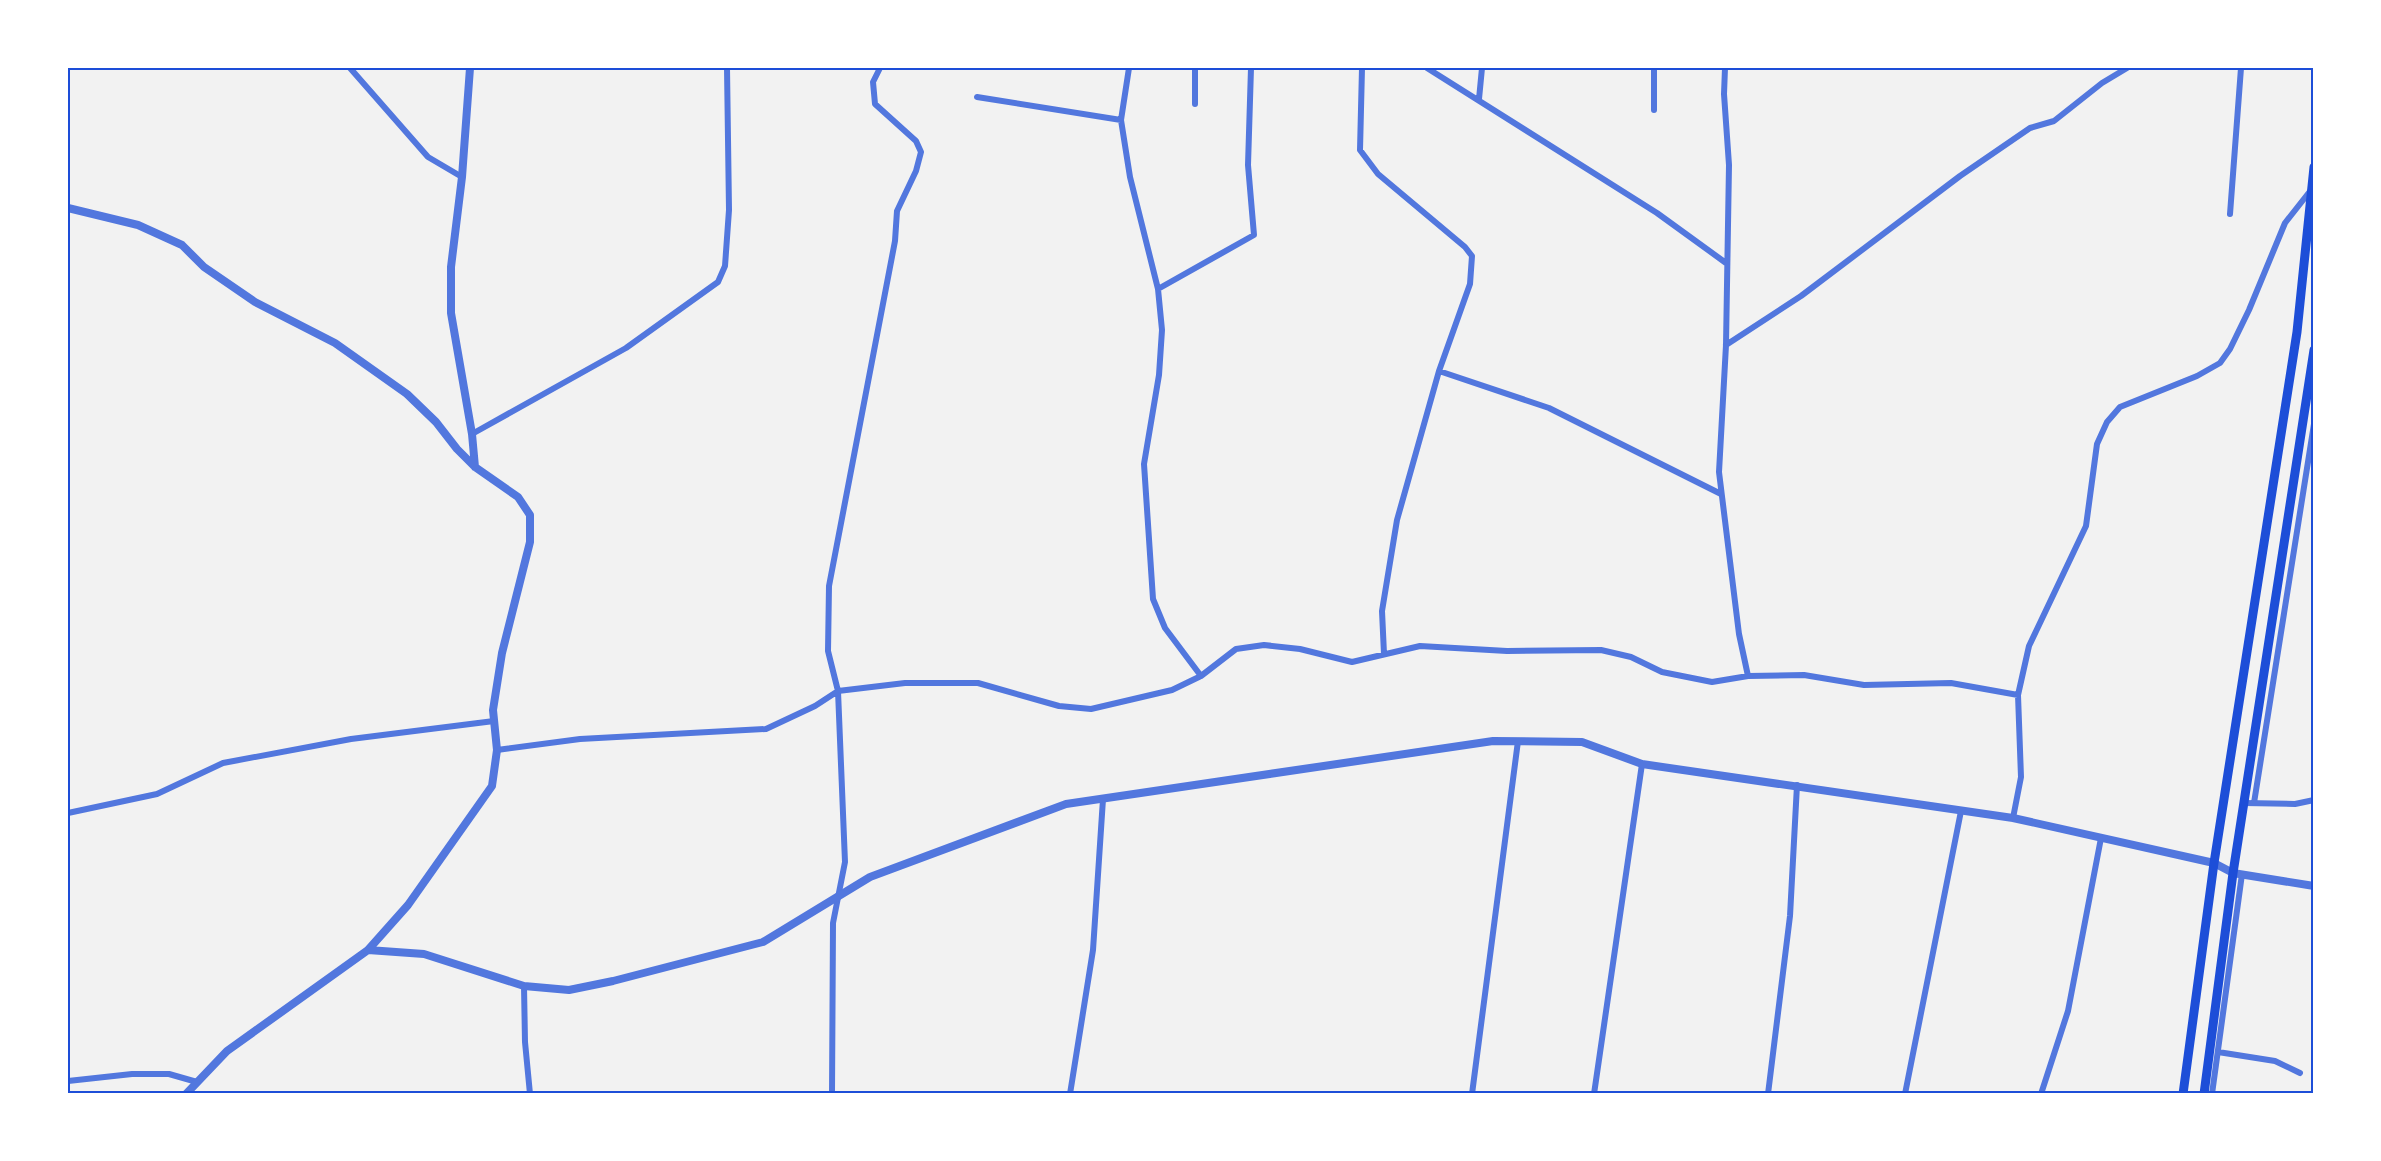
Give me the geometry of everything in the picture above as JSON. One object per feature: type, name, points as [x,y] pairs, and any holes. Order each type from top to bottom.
[{"type":"main road","points":[[2183,1094],[2214,863],[2296,332],[2313,167]]},
{"type":"main road","points":[[2204,1094],[2237,873],[2244,803],[2313,350]]},
{"type":"street","points":[[350,68],[428,157],[462,177]]},
{"type":"street","points":[[470,68],[462,177],[451,267],[451,313],[472,434],[475,466]]},
{"type":"street","points":[[472,434],[626,348],[718,282],[725,266],[729,210],[727,68]]},
{"type":"street","points":[[832,1094],[833,923],[845,862],[837,691],[828,651],[829,586],[895,241],[897,212],[916,171],[921,152],[916,141],[875,104],[873,82],[880,68]]},
{"type":"street","points":[[1129,68],[1121,120],[1130,177],[1158,289],[1162,330],[1159,375],[1144,464],[1153,599],[1165,628],[1201,676]]},
{"type":"street","points":[[1195,68],[1195,104]]},
{"type":"street","points":[[1158,289],[1254,235],[1248,165],[1251,68]]},
{"type":"street","points":[[1362,68],[1360,150],[1378,174],[1465,247],[1472,256],[1470,285],[1439,371],[1397,520],[1382,612],[1384,654]]},
{"type":"street","points":[[1427,68],[1437,70],[1657,213],[1726,263]]},
{"type":"street","points":[[1479,99],[1482,68]]},
{"type":"street","points":[[1654,68],[1654,110]]},
{"type":"street","points":[[1725,68],[1724,94],[1729,165],[1726,345],[1719,472],[1739,634],[1748,676]]},
{"type":"street","points":[[1726,345],[1801,296],[1960,176],[2030,128],[2054,121],[2102,83],[2127,68]]},
{"type":"street","points":[[2230,214],[2241,68]]},
{"type":"street","points":[[977,97],[1121,120]]},
{"type":"street","points":[[2013,818],[2020,777],[2018,695],[2030,646],[2086,526],[2097,444],[2107,422],[2120,407],[2197,376],[2220,363],[2230,349],[2249,310],[2284,224],[2311,190]]},
{"type":"street","points":[[68,208],[138,225],[182,246],[204,267],[231,287],[255,302],[335,343],[406,394],[436,422],[457,449],[475,466],[518,497],[530,514],[530,542],[502,653],[493,710],[497,750],[492,786],[408,905],[368,950],[227,1051],[186,1094]]},
{"type":"street","points":[[1439,371],[1549,408],[1721,494]]},
{"type":"street","points":[[2303,418],[2313,420]]},
{"type":"street","points":[[2254,803],[2313,424]]},
{"type":"street","points":[[497,750],[580,739],[766,729],[815,706],[837,691],[905,683],[978,683],[1059,706],[1091,709],[1172,690],[1201,676],[1236,649],[1264,645],[1300,650],[1352,662],[1419,646],[1507,651],[1600,650],[1631,657],[1662,672],[1712,682],[1748,676],[1804,675],[1864,685],[1951,683],[2018,695]]},
{"type":"street","points":[[68,813],[157,794],[223,764],[351,739],[494,721]]},
{"type":"street","points":[[368,950],[424,954],[524,986],[569,990],[613,981],[763,942],[870,877],[1066,804],[1493,741],[1582,742],[1642,764],[2013,818],[2214,863],[2237,873],[2313,886]]},
{"type":"street","points":[[1472,1094],[1518,741]]},
{"type":"street","points":[[1594,1094],[1642,764]]},
{"type":"street","points":[[1768,1094],[1790,916],[1797,785]]},
{"type":"street","points":[[1070,1094],[1093,950],[1103,799]]},
{"type":"street","points":[[2244,803],[2295,804],[2313,800]]},
{"type":"street","points":[[1905,1094],[1961,811]]},
{"type":"street","points":[[2041,1094],[2068,1011],[2101,838]]},
{"type":"street","points":[[2212,1094],[2237,873]]},
{"type":"street","points":[[524,986],[525,1042],[530,1094]]},
{"type":"street","points":[[2218,1052],[2275,1061],[2300,1073]]},
{"type":"street","points":[[68,1081],[132,1074],[169,1074],[197,1082]]}]
